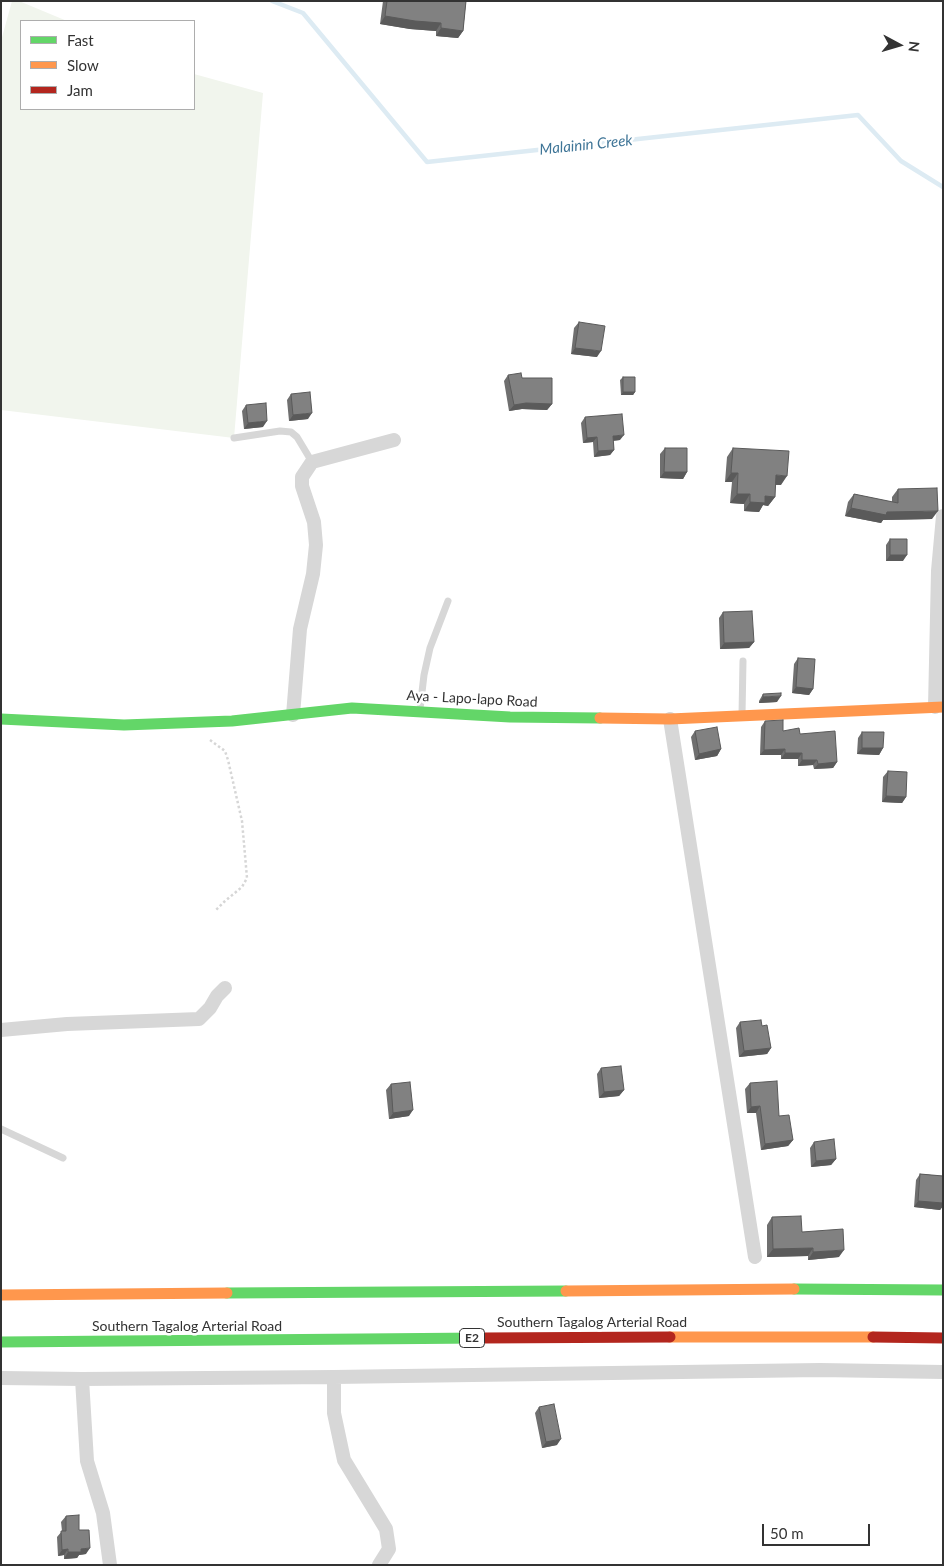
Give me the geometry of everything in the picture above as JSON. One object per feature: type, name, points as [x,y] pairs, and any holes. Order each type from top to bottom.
[{"type":"main road","name":"Aya - Lapo-lapo Road","points":[[1,718],[124,725],[232,721],[352,708],[510,718],[670,720],[939,707]]},
{"type":"main road","points":[[1,1295],[775,1289],[943,1290]]},
{"type":"main road","name":"Southern Tagalog Arterial Road","points":[[1,1342],[764,1336],[943,1338]]},
{"type":"street","points":[[293,715],[300,629],[313,574],[316,545],[314,522],[302,486],[302,477],[312,462],[394,440]]},
{"type":"street","points":[[939,707],[938,571],[943,516]]},
{"type":"street","points":[[670,720],[755,1257]]},
{"type":"street","points":[[1,1030],[67,1024],[199,1019],[225,988]]},
{"type":"street","points":[[1,1378],[334,1377],[801,1370],[943,1372]]},
{"type":"street","points":[[334,1377],[334,1413],[344,1460],[386,1528],[389,1549],[379,1565]]},
{"type":"street","points":[[82,1379],[87,1461],[103,1513],[110,1565]]},
{"type":"lane","points":[[234,438],[280,431],[291,432],[297,437],[312,462]]},
{"type":"lane","points":[[420,712],[424,675],[430,648],[448,602]]},
{"type":"lane","points":[[742,716],[743,660]]},
{"type":"lane","points":[[1,1129],[8,1134],[63,1158]]},
{"type":"path","points":[[210,739],[225,751],[228,760],[242,821],[247,878],[242,887],[216,910]]},
{"type":"shaded area","points":[[12,1],[19,1],[65,20],[20,20],[20,110],[195,110],[195,74],[263,93],[234,438],[1,410],[1,41]]},
{"type":"building","points":[[387,1],[466,1],[463,31],[441,28],[441,23],[385,16]]},
{"type":"building","points":[[579,322],[605,326],[601,351],[575,348]]},
{"type":"building","points":[[521,373],[522,378],[552,378],[552,404],[526,403],[514,405],[508,375]]},
{"type":"building","points":[[623,377],[635,377],[635,392],[623,392]]},
{"type":"building","points":[[310,392],[312,413],[293,415],[291,394]]},
{"type":"building","points":[[266,403],[267,421],[248,423],[246,405]]},
{"type":"building","points":[[622,414],[624,435],[613,436],[614,450],[598,451],[597,437],[587,438],[585,417]]},
{"type":"building","points":[[665,448],[687,448],[687,472],[664,472]]},
{"type":"building","points":[[733,448],[789,451],[787,476],[776,475],[775,497],[765,496],[765,503],[750,502],[750,494],[737,494],[738,473],[731,473]]},
{"type":"building","points":[[937,488],[938,511],[887,512],[886,515],[851,508],[854,494],[898,503],[898,489]]},
{"type":"building","points":[[890,539],[907,539],[907,555],[890,555]]},
{"type":"building","points":[[752,611],[754,642],[724,643],[723,612]]},
{"type":"building","points":[[798,658],[815,659],[813,689],[796,687]]},
{"type":"building","points":[[781,693],[781,696],[763,697],[763,694]]},
{"type":"building","points":[[783,720],[783,731],[799,728],[800,734],[835,731],[837,762],[818,764],[817,760],[802,760],[802,753],[785,753],[785,749],[764,750],[765,721]]},
{"type":"building","points":[[717,727],[721,749],[699,754],[695,731]]},
{"type":"building","points":[[862,732],[884,732],[883,748],[862,748]]},
{"type":"building","points":[[888,771],[907,772],[906,797],[886,796]]},
{"type":"building","points":[[761,1020],[762,1026],[767,1025],[771,1048],[744,1051],[740,1022]]},
{"type":"building","points":[[621,1066],[624,1090],[604,1092],[601,1068]]},
{"type":"building","points":[[777,1081],[779,1116],[789,1115],[793,1140],[765,1144],[760,1106],[751,1107],[750,1083]]},
{"type":"building","points":[[410,1082],[413,1110],[393,1113],[391,1084]]},
{"type":"building","points":[[834,1139],[836,1159],[816,1161],[814,1142]]},
{"type":"building","points":[[920,1174],[943,1176],[943,1203],[918,1201]]},
{"type":"building","points":[[801,1216],[802,1232],[843,1229],[844,1250],[813,1252],[813,1248],[773,1249],[772,1217]]},
{"type":"building","points":[[554,1404],[561,1439],[546,1442],[539,1407]]},
{"type":"building","points":[[79,1515],[79,1530],[89,1530],[90,1548],[81,1549],[81,1552],[68,1552],[68,1549],[62,1550],[61,1531],[66,1531],[66,1516]]},
{"type":"waterway","name":"Malainin Creek","points":[[272,1],[303,13],[427,162],[858,115],[901,161],[943,187]]},
{"type":"traffic: fast","points":[[1,719],[124,725],[232,721],[352,708],[510,717],[600,718]]},
{"type":"traffic: fast","points":[[794,1289],[943,1290]]},
{"type":"traffic: fast","points":[[227,1293],[566,1291]]},
{"type":"traffic: fast","points":[[1,1342],[482,1338]]},
{"type":"traffic: slow","points":[[600,718],[670,719],[943,707]]},
{"type":"traffic: slow","points":[[566,1291],[794,1289]]},
{"type":"traffic: slow","points":[[1,1295],[227,1293]]},
{"type":"traffic: slow","points":[[670,1337],[873,1337]]},
{"type":"traffic: jam","points":[[482,1338],[670,1337]]},
{"type":"traffic: jam","points":[[873,1337],[943,1338]]}]
